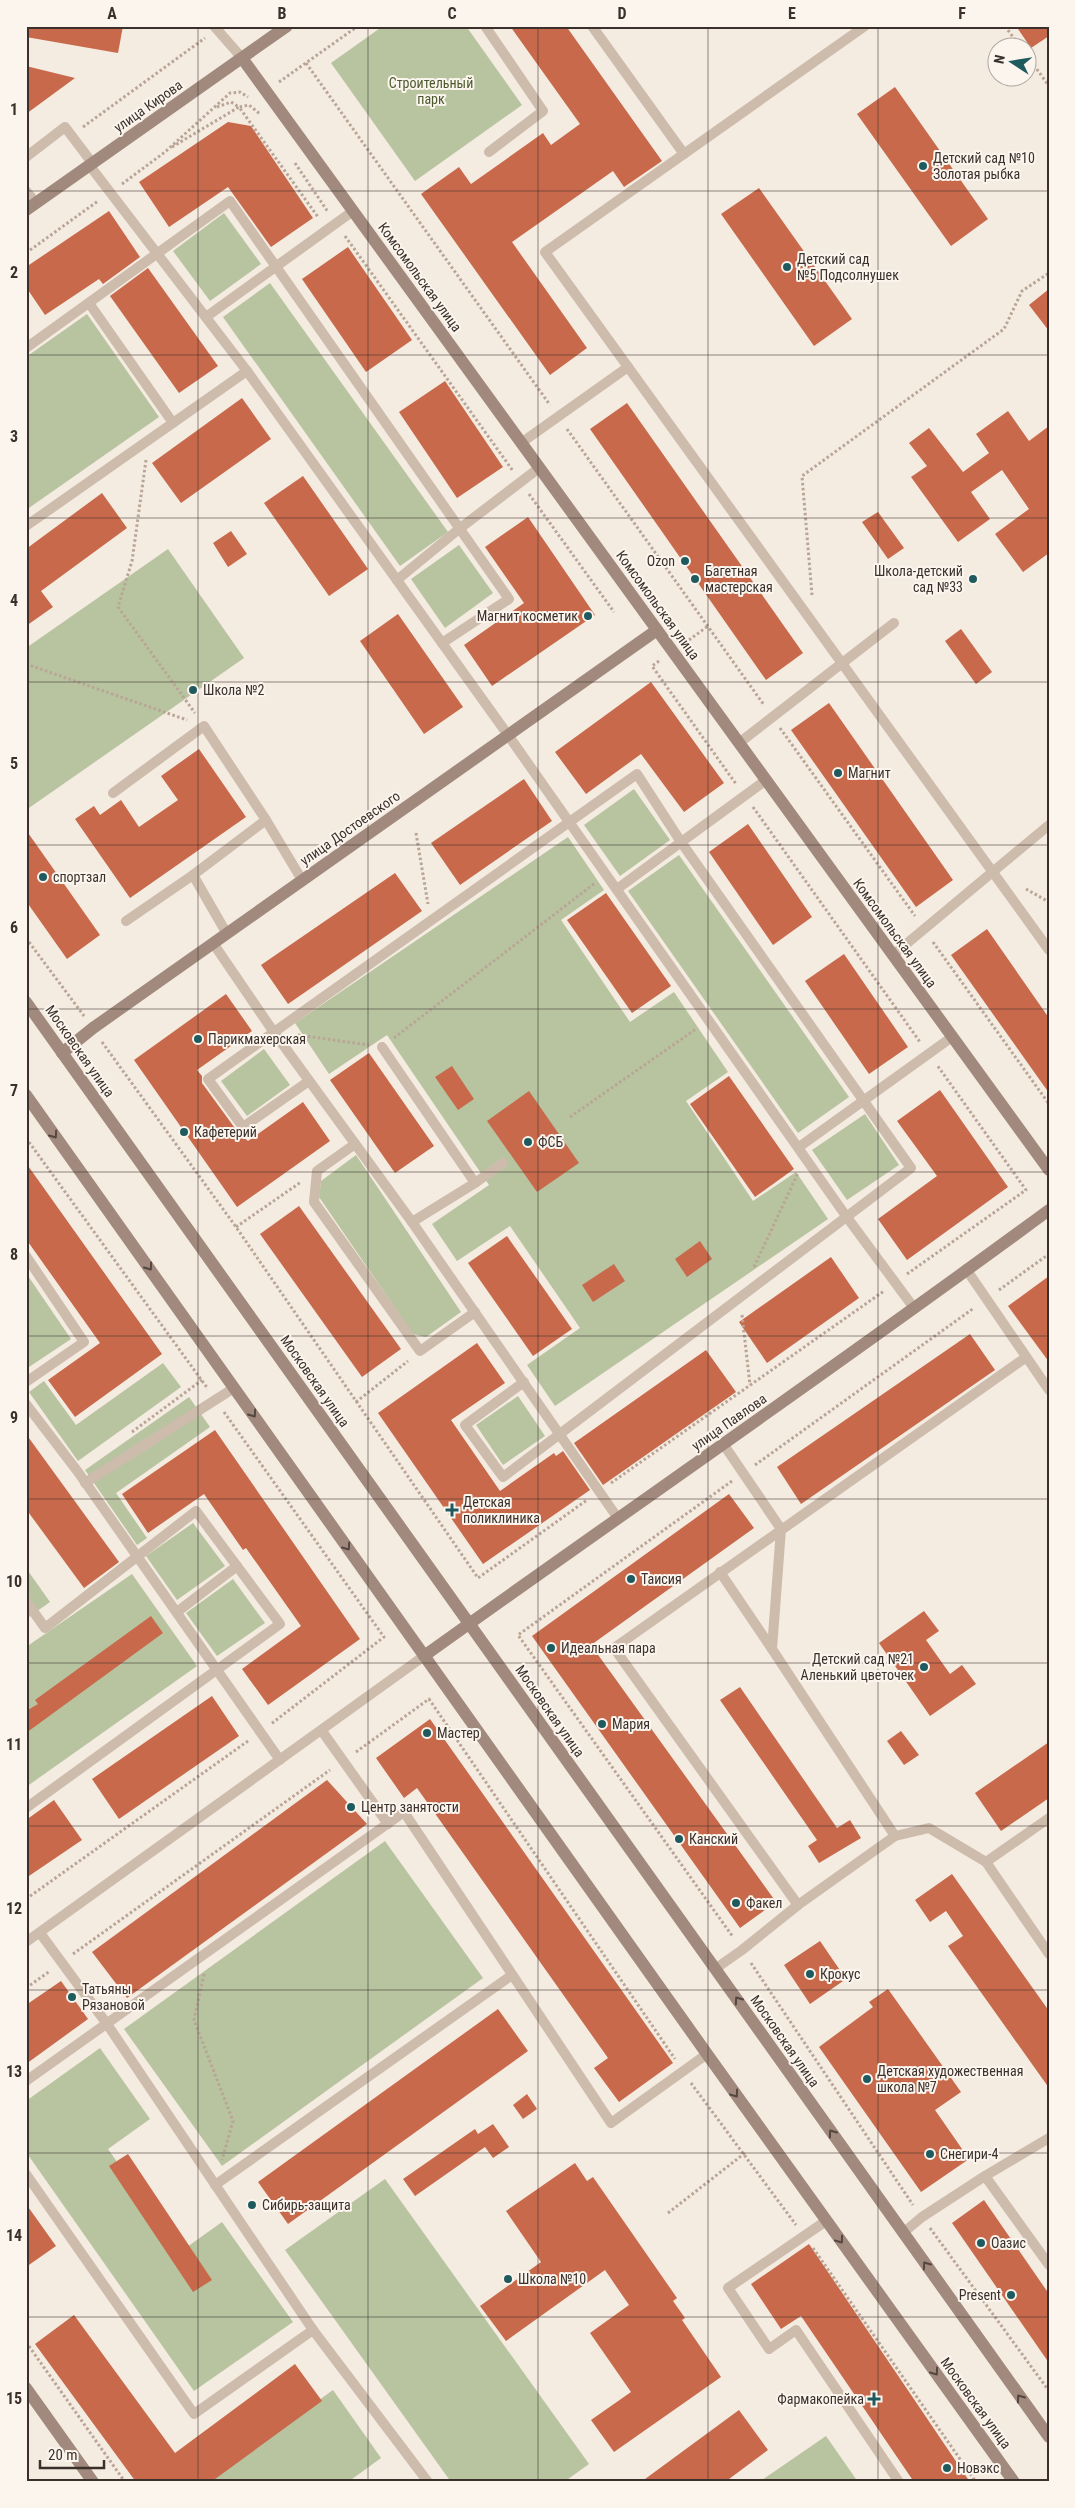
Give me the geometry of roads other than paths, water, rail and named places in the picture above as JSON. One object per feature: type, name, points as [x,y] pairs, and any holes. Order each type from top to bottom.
[{"type":"main road","name":"улица Кирова","points":[[31,207],[287,26]]},
{"type":"main road","name":"Комсомольская улица","points":[[242,58],[1049,1170]]},
{"type":"main road","name":"улица Достоевского","points":[[62,1053],[92,1028],[657,630]]},
{"type":"main road","name":"Московская улица","points":[[26,1002],[1049,2437]]},
{"type":"main road","name":"Московская улица","points":[[26,1095],[707,2054],[1014,2482]]},
{"type":"main road","name":"улица Павлова","points":[[424,1656],[617,1518],[724,1445],[1049,1210]]},
{"type":"main road","points":[[26,2388],[93,2482]]},
{"type":"lane","points":[[484,26],[543,111],[488,152]]},
{"type":"lane","points":[[592,26],[684,154]]},
{"type":"lane","points":[[865,26],[545,252],[1049,950]]},
{"type":"lane","points":[[216,28],[242,58]]},
{"type":"lane","points":[[26,157],[65,127],[72,136],[109,193],[247,371],[508,735],[846,1216],[914,1308]]},
{"type":"lane","points":[[26,191],[31,207]]},
{"type":"lane","points":[[26,348],[230,201],[508,599],[442,643]]},
{"type":"lane","points":[[206,318],[353,211]]},
{"type":"lane","points":[[89,303],[173,423]]},
{"type":"lane","points":[[521,442],[628,367]]},
{"type":"lane","points":[[26,526],[247,371]]},
{"type":"lane","points":[[397,580],[459,529],[539,468]]},
{"type":"lane","points":[[739,743],[894,623]]},
{"type":"lane","points":[[113,793],[204,726],[266,820],[302,880]]},
{"type":"lane","points":[[309,1080],[243,1127],[208,1079],[637,774],[681,842],[910,1168],[503,1477],[466,1425],[524,1382]]},
{"type":"lane","points":[[617,889],[766,780]]},
{"type":"lane","points":[[126,921],[193,875],[266,820]]},
{"type":"lane","points":[[893,956],[992,871],[1049,826]]},
{"type":"lane","points":[[193,875],[227,934]]},
{"type":"lane","points":[[213,943],[273,1031],[412,1222],[560,1433],[617,1518]]},
{"type":"lane","points":[[799,1147],[952,1037]]},
{"type":"lane","points":[[382,1047],[474,1182]]},
{"type":"lane","points":[[355,1144],[317,1171],[314,1202],[420,1351],[475,1312]]},
{"type":"lane","points":[[412,1222],[503,1163]]},
{"type":"lane","points":[[26,1256],[84,1342],[26,1382]]},
{"type":"lane","points":[[966,1270],[1025,1358],[1049,1390]]},
{"type":"lane","points":[[798,1905],[614,1648],[1025,1358]]},
{"type":"lane","points":[[86,1484],[234,1388]]},
{"type":"lane","points":[[26,1404],[86,1484],[262,1731],[280,1760]]},
{"type":"lane","points":[[724,1445],[781,1529],[772,1650]]},
{"type":"lane","points":[[26,1601],[45,1628],[196,1512],[280,1624],[26,1808]]},
{"type":"lane","points":[[176,1612],[237,1566]]},
{"type":"lane","points":[[720,1572],[896,1836]]},
{"type":"lane","points":[[26,1942],[424,1656]]},
{"type":"lane","points":[[322,1731],[388,1824]]},
{"type":"lane","points":[[26,2081],[404,1812],[610,2124],[707,2054]]},
{"type":"lane","points":[[986,1862],[1049,1818]]},
{"type":"lane","points":[[715,1968],[742,1950],[798,1905],[896,1836],[930,1828],[986,1862],[1049,1954]]},
{"type":"lane","points":[[40,1933],[107,2024],[313,2330],[428,2482]]},
{"type":"lane","points":[[215,2185],[512,1976]]},
{"type":"lane","points":[[903,2233],[922,2217],[985,2176],[1049,2138]]},
{"type":"lane","points":[[26,2174],[194,2414],[313,2330]]},
{"type":"lane","points":[[985,2176],[1049,2265]]},
{"type":"lane","points":[[826,2221],[728,2288],[769,2349],[796,2330],[899,2482]]},
{"type":"place","name":"Детский сад №10 Золотая рыбка","points":[[923,166]]},
{"type":"place","name":"Детский сад №5 Подсолнушек","points":[[787,267]]},
{"type":"place","name":"Ozon","points":[[685,561]]},
{"type":"place","name":"Багетная мастерская","points":[[695,579]]},
{"type":"place","name":"Школа-детский сад №33","points":[[973,579]]},
{"type":"place","name":"Магнит косметик","points":[[588,616]]},
{"type":"place","name":"Школа №2","points":[[193,690]]},
{"type":"place","name":"Магнит","points":[[838,773]]},
{"type":"place","name":"спортзал","points":[[43,877]]},
{"type":"place","name":"Парикмахерская","points":[[198,1039]]},
{"type":"place","name":"Кафетерий","points":[[184,1132]]},
{"type":"place","name":"ФСБ","points":[[528,1142]]},
{"type":"place","name":"Детская поликлиника","points":[[452,1510]]},
{"type":"place","name":"Таисия","points":[[631,1579]]},
{"type":"place","name":"Идеальная пара","points":[[551,1648]]},
{"type":"place","name":"Детский сад №21 Аленький цветочек","points":[[924,1667]]},
{"type":"place","name":"Мария","points":[[602,1724]]},
{"type":"place","name":"Мастер","points":[[427,1733]]},
{"type":"place","name":"Центр занятости","points":[[351,1807]]},
{"type":"place","name":"Канский","points":[[679,1839]]},
{"type":"place","name":"Факел","points":[[736,1903]]},
{"type":"place","name":"Крокус","points":[[810,1974]]},
{"type":"place","name":"Татьяны Рязановой","points":[[72,1997]]},
{"type":"place","name":"Детская художественная школа №7","points":[[867,2079]]},
{"type":"place","name":"Снегири-4","points":[[930,2154]]},
{"type":"place","name":"Сибирь-защита","points":[[252,2205]]},
{"type":"place","name":"Оазис","points":[[981,2243]]},
{"type":"place","name":"Школа №10","points":[[508,2279]]},
{"type":"place","name":"Present","points":[[1011,2295]]},
{"type":"place","name":"Фармакопейка","points":[[874,2399]]},
{"type":"place","name":"Новэкс","points":[[947,2468]]},
{"type":"park label","name":"Строительный парк","points":[[431,92]]}]
